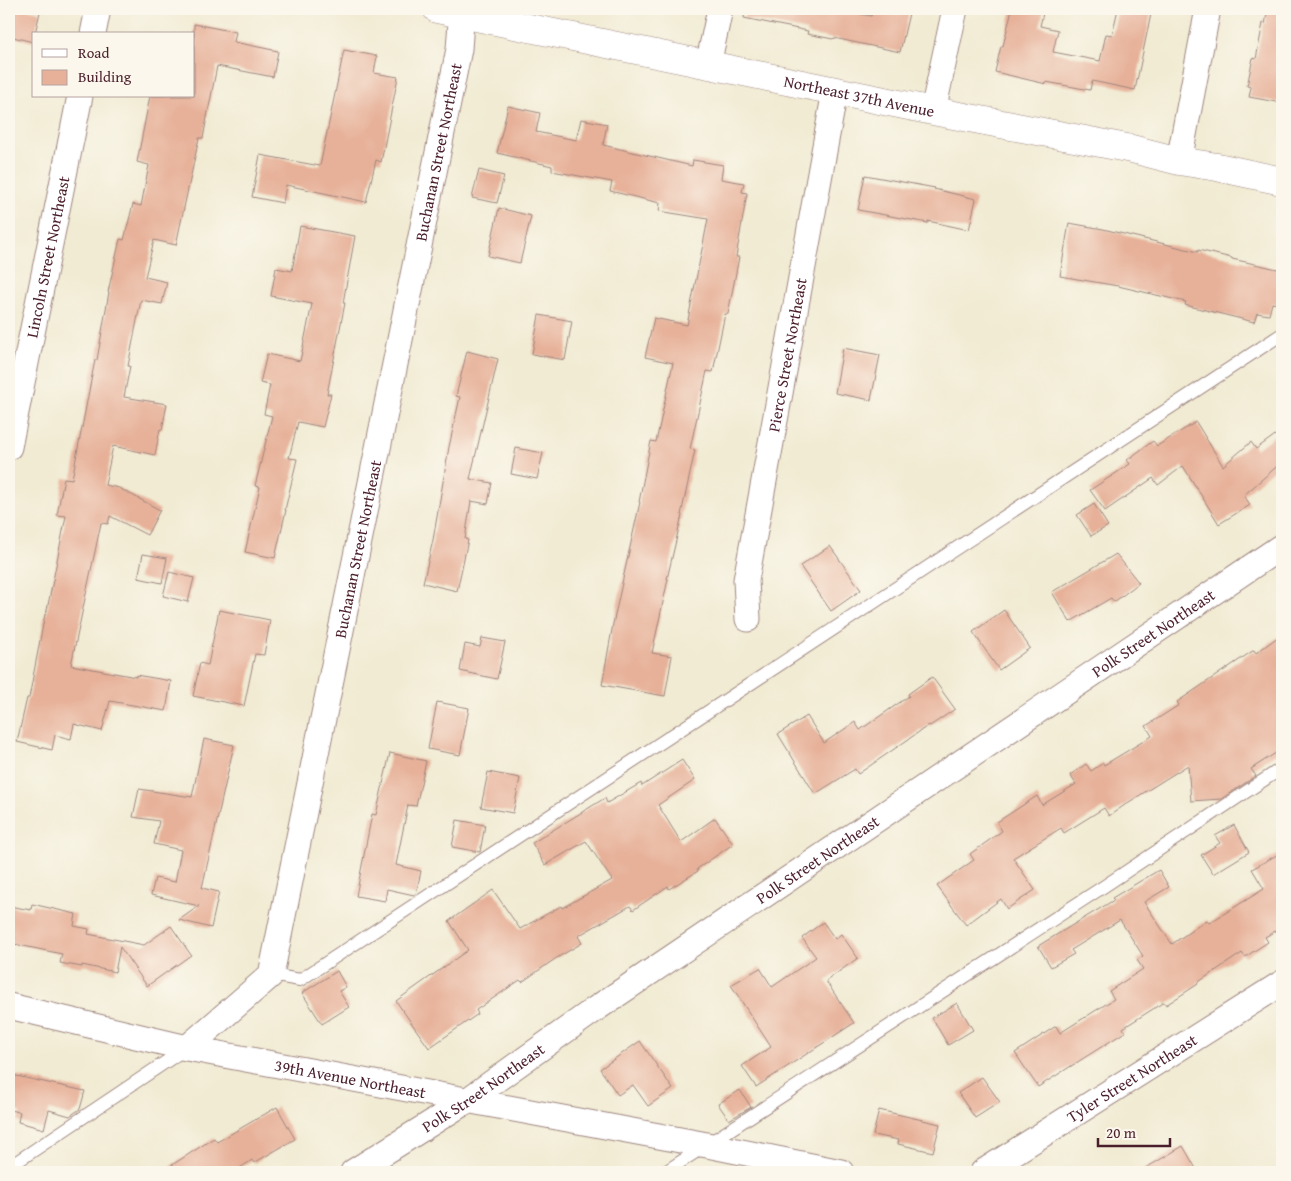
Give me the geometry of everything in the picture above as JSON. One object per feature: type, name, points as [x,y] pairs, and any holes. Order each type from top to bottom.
[{"type":"street","points":[[93,32],[98,9]]},
{"type":"street","points":[[708,65],[720,9]]},
{"type":"street","points":[[933,111],[955,9]]},
{"type":"street","points":[[1179,161],[1208,9]]},
{"type":"street","name":"Northeast 37th Avenue","points":[[453,10],[708,65],[1132,149],[1179,161],[1282,181]]},
{"type":"street","name":"Buchanan Street Northeast","points":[[271,975],[459,49],[453,10]]},
{"type":"street","name":"Pierce Street Northeast","points":[[748,620],[746,580],[835,91]]},
{"type":"street","name":"Lincoln Street Northeast","points":[[9,447],[80,98]]},
{"type":"street","name":"Polk Street Northeast","points":[[354,1172],[468,1100],[594,1010],[1282,546]]},
{"type":"street","points":[[187,1048],[271,975]]},
{"type":"street","name":"Tyler Street Northeast","points":[[983,1172],[1282,984]]},
{"type":"street","name":"39th Avenue Northeast","points":[[9,1006],[187,1048],[707,1145],[841,1172]]},
{"type":"lane","points":[[271,975],[300,980],[1282,334]]},
{"type":"lane","points":[[665,1172],[1282,768]]},
{"type":"lane","points":[[9,1167],[187,1048]]},
{"type":"building","points":[[9,9],[28,9],[40,12],[35,32],[32,32],[32,42],[9,36]]},
{"type":"building","points":[[745,9],[833,9],[871,16],[873,9],[910,9],[900,52],[807,34],[808,31],[744,18]]},
{"type":"building","points":[[1012,9],[1044,9],[1040,26],[1058,30],[1053,52],[1100,61],[1106,34],[1112,35],[1118,9],[1152,9],[1135,90],[1092,81],[1090,90],[1046,82],[1046,84],[995,72]]},
{"type":"building","points":[[1268,9],[1282,9],[1282,103],[1249,97],[1251,87],[1247,86],[1253,58],[1256,59],[1263,23],[1265,24]]},
{"type":"building","points":[[194,24],[236,32],[234,42],[278,51],[273,77],[217,66],[203,138],[199,138],[176,245],[154,240],[145,277],[167,282],[162,304],[141,300],[124,397],[167,404],[162,430],[160,429],[155,455],[113,446],[105,485],[119,488],[160,510],[147,535],[110,516],[108,524],[101,523],[71,665],[136,677],[136,675],[171,681],[166,711],[110,701],[102,731],[74,724],[71,739],[55,735],[52,750],[17,742],[27,698],[29,698],[66,516],[57,515],[64,478],[72,479],[120,239],[124,240],[133,204],[141,206],[149,165],[137,162],[150,98],[195,98]]},
{"type":"building","points":[[344,50],[377,56],[374,73],[398,77],[381,162],[376,160],[366,202],[286,185],[283,203],[252,197],[260,155],[320,166]]},
{"type":"building","points":[[508,106],[540,113],[536,132],[576,140],[581,119],[607,124],[603,145],[692,166],[693,160],[723,165],[721,179],[744,183],[742,192],[747,193],[736,257],[739,257],[728,314],[725,314],[713,372],[707,371],[690,449],[695,450],[652,653],[672,656],[665,696],[602,685],[651,441],[656,442],[673,363],[645,357],[654,318],[687,325],[708,219],[659,211],[660,203],[610,191],[612,182],[552,171],[552,166],[497,153]]},
{"type":"building","points":[[479,170],[504,176],[497,203],[472,198]]},
{"type":"building","points":[[865,175],[935,188],[976,199],[969,230],[928,221],[928,223],[858,210]]},
{"type":"building","points":[[499,208],[531,216],[520,263],[488,256]]},
{"type":"building","points":[[1069,223],[1282,270],[1282,305],[1272,303],[1269,315],[1257,313],[1254,322],[1185,305],[1186,302],[1118,286],[1060,276]]},
{"type":"building","points":[[300,226],[355,236],[343,303],[345,303],[327,394],[331,394],[323,427],[298,422],[289,458],[297,459],[275,558],[245,552],[260,487],[255,486],[272,416],[264,414],[270,385],[260,383],[267,354],[300,361],[312,304],[271,296],[276,268],[292,271]]},
{"type":"building","points":[[539,315],[572,321],[565,360],[532,354]]},
{"type":"building","points":[[843,348],[880,355],[871,400],[835,393]]},
{"type":"building","points":[[467,351],[498,359],[470,479],[492,483],[488,504],[471,501],[465,539],[468,540],[457,591],[423,583],[460,397],[456,396]]},
{"type":"building","points":[[1196,422],[1223,466],[1251,442],[1256,449],[1282,430],[1282,462],[1244,495],[1250,505],[1219,524],[1183,466],[1158,485],[1153,478],[1105,511],[1090,490],[1130,464],[1127,460],[1153,441],[1157,446]]},
{"type":"building","points":[[516,448],[543,453],[537,479],[511,474]]},
{"type":"building","points":[[1094,504],[1108,526],[1091,536],[1077,515]]},
{"type":"building","points":[[830,546],[861,590],[831,611],[800,566]]},
{"type":"building","points":[[143,554],[167,558],[162,583],[138,578]]},
{"type":"building","points":[[1116,554],[1139,583],[1114,602],[1111,598],[1070,622],[1052,592]]},
{"type":"building","points":[[169,572],[194,578],[188,602],[163,596]]},
{"type":"building","points":[[219,610],[270,620],[264,655],[255,654],[244,706],[193,696],[200,663],[208,665]]},
{"type":"building","points":[[1004,610],[1030,648],[999,670],[973,632]]},
{"type":"building","points":[[1282,634],[1282,749],[1251,769],[1256,776],[1221,799],[1191,801],[1188,765],[1109,816],[1104,808],[1064,833],[1061,828],[1013,858],[1035,890],[1007,909],[1001,899],[966,925],[937,886],[974,860],[970,854],[1002,831],[997,822],[1037,796],[1042,805],[1076,784],[1070,775],[1086,764],[1091,771],[1152,736],[1146,726],[1179,705],[1177,702],[1254,650],[1256,653]]},
{"type":"building","points":[[482,638],[505,642],[497,679],[460,671],[465,644],[480,647]]},
{"type":"building","points":[[932,677],[955,709],[858,774],[855,769],[815,794],[778,734],[807,716],[824,743],[855,722],[860,730],[909,696],[908,694]]},
{"type":"building","points":[[437,702],[469,708],[460,755],[428,749]]},
{"type":"building","points":[[204,739],[234,745],[202,888],[219,892],[211,928],[179,920],[199,906],[151,895],[155,878],[175,882],[181,850],[154,844],[159,821],[133,817],[139,789],[192,797]]},
{"type":"building","points":[[390,753],[426,761],[416,806],[408,805],[396,865],[421,871],[416,894],[387,889],[385,901],[356,896],[372,814],[376,815]]},
{"type":"building","points":[[682,760],[695,780],[658,805],[681,842],[715,818],[733,844],[697,869],[698,871],[669,889],[668,886],[633,910],[630,906],[578,936],[582,943],[522,982],[520,980],[476,1010],[478,1014],[429,1048],[396,1001],[468,950],[449,921],[493,890],[520,929],[612,880],[586,841],[545,865],[532,843],[605,798],[607,803],[641,783],[642,786]]},
{"type":"building","points":[[488,772],[520,778],[513,813],[481,807]]},
{"type":"building","points":[[457,820],[485,825],[480,852],[452,847]]},
{"type":"building","points":[[1234,825],[1249,852],[1213,874],[1201,855],[1220,843],[1215,836]]},
{"type":"building","points":[[1282,852],[1282,927],[1265,937],[1268,942],[1245,957],[1242,953],[1166,1005],[1164,1002],[1123,1028],[1125,1032],[1038,1087],[1015,1053],[1056,1026],[1060,1033],[1114,999],[1109,991],[1143,969],[1137,960],[1143,956],[1120,920],[1071,950],[1074,954],[1051,967],[1038,946],[1159,870],[1169,887],[1144,902],[1172,944],[1207,920],[1209,923],[1264,889],[1252,869]]},
{"type":"building","points":[[32,904],[76,914],[74,926],[89,929],[88,934],[144,945],[171,926],[191,955],[147,986],[120,947],[115,972],[82,965],[82,967],[60,963],[62,954],[9,943],[9,906],[31,910]]},
{"type":"building","points":[[823,922],[835,939],[841,934],[858,958],[826,981],[854,1023],[756,1087],[742,1066],[771,1047],[731,985],[760,968],[772,987],[816,957],[802,938]]},
{"type":"building","points":[[337,971],[346,987],[339,991],[349,1007],[322,1024],[302,993]]},
{"type":"building","points":[[957,1003],[973,1030],[948,1045],[932,1018]]},
{"type":"building","points":[[640,1041],[673,1089],[648,1106],[633,1085],[618,1095],[600,1069]]},
{"type":"building","points":[[12,1075],[85,1091],[80,1109],[70,1116],[49,1110],[44,1129],[18,1122],[20,1112],[9,1110],[9,1092]]},
{"type":"building","points":[[982,1077],[1000,1102],[975,1118],[958,1093]]},
{"type":"building","points":[[740,1090],[751,1107],[729,1120],[718,1104]]},
{"type":"building","points":[[277,1107],[295,1139],[254,1163],[252,1160],[234,1172],[161,1172],[214,1138],[217,1142]]},
{"type":"building","points":[[879,1110],[940,1124],[933,1152],[898,1144],[899,1140],[873,1135]]},
{"type":"building","points":[[1183,1146],[1198,1172],[1139,1172]]}]
